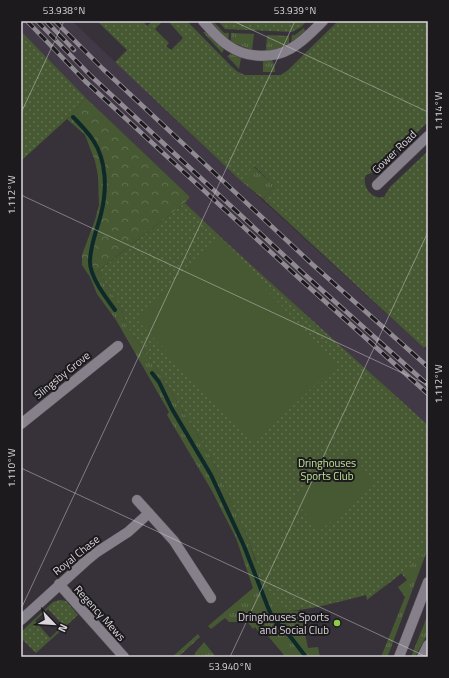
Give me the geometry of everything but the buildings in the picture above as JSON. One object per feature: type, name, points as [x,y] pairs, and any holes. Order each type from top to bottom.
[{"type":"street","points":[[202,21],[224,42],[238,51],[247,54],[268,56],[290,50],[323,21]]},
{"type":"street","name":"Gower Road","points":[[377,185],[428,136]]},
{"type":"street","name":"Slingsby Grove","points":[[21,424],[118,346]]},
{"type":"street","points":[[137,500],[174,541],[211,598]]},
{"type":"street","name":"Royal Chase","points":[[21,620],[91,556],[128,532],[149,513]]},
{"type":"street","points":[[399,657],[428,582]]},
{"type":"street","name":"Regency Mews","points":[[59,584],[124,657]]},
{"type":"street","points":[[422,657],[428,646]]},
{"type":"shaded area","points":[[21,21],[72,21],[212,154],[428,352],[428,425],[227,243],[185,203],[190,197],[86,98],[21,31]]},
{"type":"green space","points":[[97,21],[143,21],[147,26],[152,21],[163,21],[155,29],[169,43],[166,46],[171,50],[183,38],[168,21],[187,21],[238,72],[245,75],[281,75],[338,21],[428,21],[428,122],[377,171],[366,175],[365,185],[374,196],[384,197],[390,187],[428,151],[428,344],[424,348],[263,199],[275,186],[254,166],[241,181],[115,62],[127,50]]},
{"type":"green space","points":[[209,21],[213,21],[224,33],[229,33],[228,41]]},
{"type":"green space","points":[[218,21],[307,21],[301,27],[292,32],[225,29]]},
{"type":"green space","points":[[304,28],[305,31],[291,43],[292,35],[295,35]]},
{"type":"green space","points":[[21,31],[86,98],[67,119],[21,161]]},
{"type":"green space","points":[[203,32],[206,32],[224,49],[222,53]]},
{"type":"green space","points":[[231,33],[254,34],[252,50],[231,42]]},
{"type":"green space","points":[[267,35],[289,36],[289,44],[275,50],[266,51]]},
{"type":"green space","points":[[231,54],[241,58],[239,69],[227,56]]},
{"type":"green space","points":[[272,60],[275,72],[263,72],[263,61]]},
{"type":"green space","points":[[86,98],[190,197],[185,203],[90,277],[82,265],[82,255],[99,205],[98,176],[95,161],[85,135],[67,119]]},
{"type":"green space","points":[[253,166],[275,186],[263,199],[241,181]]},
{"type":"green space","name":"Dringhouses Sports Club","points":[[185,203],[227,243],[428,425],[428,534],[426,541],[420,553],[411,565],[367,600],[366,595],[337,603],[292,610],[280,607],[268,595],[249,541],[212,459],[164,380],[124,322],[122,309],[98,271]]},
{"type":"green space","points":[[219,239],[337,365],[253,443],[135,318]]},
{"type":"green space","points":[[98,271],[122,309],[124,322],[164,380],[212,459],[249,541],[255,560],[290,610],[300,611],[308,648],[318,647],[320,657],[283,657],[284,655],[268,636],[261,635],[255,627],[253,629],[244,618],[238,622],[229,622],[225,618],[211,629],[208,626],[253,588],[236,538],[212,491],[167,415],[169,412],[116,320],[97,294],[90,277]]},
{"type":"green space","points":[[348,450],[376,483],[320,531],[292,498]]},
{"type":"green space","points":[[428,534],[428,548],[389,653],[387,657],[381,657],[405,597],[398,587],[407,580],[401,573],[418,555]]},
{"type":"green space","points":[[60,600],[66,601],[78,615],[36,653],[21,638],[21,632],[53,602]],"holes":[[[48,609],[63,625],[50,638],[35,621]]]},
{"type":"green space","points":[[428,614],[428,633],[415,657],[411,657]]},
{"type":"green space","points":[[198,634],[200,637],[178,657],[172,657]]},
{"type":"green space","points":[[204,642],[216,657],[203,657],[201,655],[199,657],[194,657],[195,653]]},
{"type":"waterway","points":[[73,117],[86,131],[98,148],[103,166],[105,186],[103,205],[92,244],[90,262],[96,281],[115,310]]},
{"type":"waterway","points":[[152,373],[159,382],[172,409],[211,475],[244,546],[274,620],[289,635],[306,657]]},
{"type":"railway","points":[[27,21],[85,81],[300,279],[428,394]]},
{"type":"railway","points":[[37,21],[91,76],[304,274],[428,385]]},
{"type":"railway","points":[[46,21],[74,50]]},
{"type":"railway","points":[[55,21],[103,69],[312,264],[428,367]]},
{"type":"place","name":"Dringhouses Sports and Social Club","points":[[337,623]]}]
